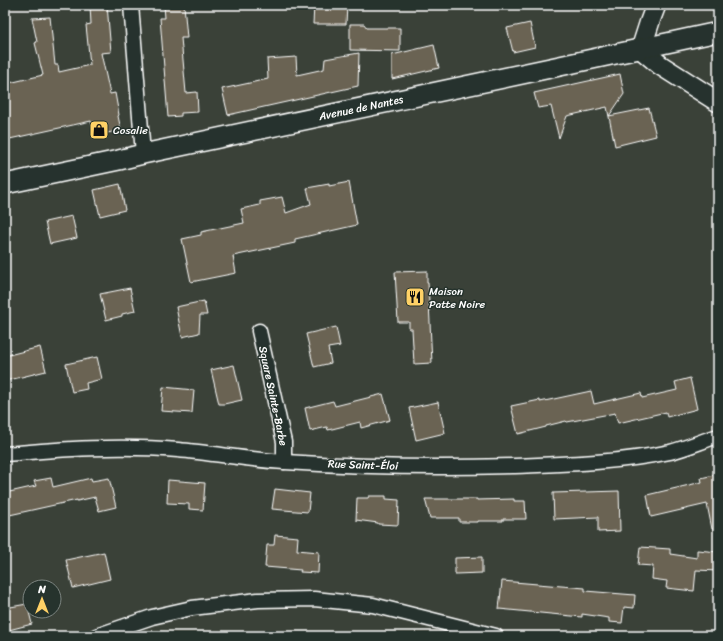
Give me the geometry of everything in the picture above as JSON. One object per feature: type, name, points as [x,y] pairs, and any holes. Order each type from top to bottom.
[{"type":"main road","points":[[656,5],[641,49],[660,65],[718,102]]},
{"type":"main road","name":"Avenue de Nantes","points":[[5,184],[718,32]]},
{"type":"street","points":[[131,5],[143,154]]},
{"type":"street","name":"Square Sainte-Barbe","points":[[259,331],[284,442],[284,462]]},
{"type":"street","name":"Rue Saint-Éloi","points":[[5,454],[87,448],[138,448],[178,450],[284,462],[477,467],[578,464],[626,459],[672,452],[718,436]]},
{"type":"street","points":[[96,636],[152,617],[192,608],[258,600],[314,598],[372,605],[496,636]]},
{"type":"building","points":[[90,5],[107,5],[111,52],[101,53],[110,94],[115,93],[121,130],[94,136],[91,121],[5,140],[5,84],[43,75],[35,43],[37,42],[32,18],[50,17],[55,65],[58,65],[59,72],[90,65],[86,25],[91,24]]},
{"type":"building","points":[[164,5],[184,5],[187,38],[181,38],[186,93],[197,92],[198,112],[181,113],[181,116],[168,117],[160,18],[165,18]]},
{"type":"building","points":[[314,5],[347,5],[346,24],[313,24]]},
{"type":"building","points":[[530,23],[535,47],[513,52],[507,28]]},
{"type":"building","points":[[350,24],[364,24],[367,28],[400,28],[400,51],[350,50]]},
{"type":"building","points":[[434,45],[439,68],[392,79],[392,55]]},
{"type":"building","points":[[359,53],[358,86],[228,115],[222,89],[268,79],[267,59],[296,57],[297,75],[324,69],[325,59]]},
{"type":"building","points":[[620,74],[624,94],[609,116],[649,108],[656,136],[615,146],[607,107],[567,116],[559,138],[551,106],[538,108],[534,93]]},
{"type":"building","points":[[349,182],[357,225],[295,239],[295,243],[233,256],[236,273],[191,282],[182,239],[201,235],[201,232],[244,223],[241,209],[260,205],[260,201],[282,197],[286,213],[311,204],[307,188]]},
{"type":"building","points":[[120,184],[125,210],[100,216],[94,190]]},
{"type":"building","points":[[72,216],[77,238],[50,244],[45,222]]},
{"type":"building","points":[[427,271],[432,363],[414,364],[412,329],[409,329],[409,322],[398,322],[395,272]]},
{"type":"building","points":[[130,288],[135,311],[106,320],[100,294]]},
{"type":"building","points":[[204,301],[207,315],[200,315],[199,333],[182,337],[176,307]]},
{"type":"building","points":[[336,327],[340,346],[328,348],[331,363],[314,367],[306,334]]},
{"type":"building","points":[[40,347],[46,371],[5,381],[5,356]]},
{"type":"building","points":[[97,357],[102,379],[86,383],[87,389],[72,392],[66,364]]},
{"type":"building","points":[[234,365],[242,400],[219,404],[211,370]]},
{"type":"building","points":[[690,378],[697,409],[667,417],[666,412],[618,423],[615,413],[566,421],[518,434],[511,406],[540,400],[540,402],[591,391],[594,404],[641,393],[642,398],[677,390],[675,382]]},
{"type":"building","points":[[163,387],[194,390],[192,413],[161,411]]},
{"type":"building","points":[[383,394],[390,420],[361,428],[360,422],[328,430],[327,427],[310,431],[305,408],[333,401],[335,406]]},
{"type":"building","points":[[438,402],[445,433],[416,440],[409,408]]},
{"type":"building","points":[[718,474],[718,529],[712,529],[707,504],[651,517],[647,495],[702,482],[701,478]]},
{"type":"building","points":[[51,478],[53,487],[91,478],[92,481],[109,478],[116,507],[99,511],[95,497],[5,516],[5,493],[36,486],[34,481]]},
{"type":"building","points":[[168,480],[205,483],[203,510],[189,509],[189,504],[167,503]]},
{"type":"building","points":[[275,489],[310,493],[308,512],[272,509]]},
{"type":"building","points":[[619,491],[620,531],[598,532],[598,517],[554,519],[553,493]]},
{"type":"building","points":[[369,496],[386,496],[386,499],[399,500],[398,525],[378,524],[356,520],[357,498],[368,498]]},
{"type":"building","points":[[425,499],[514,499],[514,501],[525,501],[526,519],[459,522],[459,518],[430,518]]},
{"type":"building","points":[[275,535],[298,537],[297,550],[319,552],[318,573],[265,567],[267,545],[274,545]]},
{"type":"building","points":[[640,547],[670,549],[670,554],[697,558],[697,550],[718,552],[718,571],[696,570],[694,591],[666,588],[667,581],[652,579],[653,566],[638,565]]},
{"type":"building","points":[[104,552],[110,579],[73,588],[66,560]]},
{"type":"building","points":[[482,557],[482,573],[455,574],[455,558]]},
{"type":"building","points":[[502,581],[585,588],[585,591],[635,595],[634,608],[624,607],[622,623],[609,622],[609,618],[582,614],[582,617],[499,609]]},
{"type":"building","points":[[22,605],[22,619],[31,619],[32,624],[5,631],[5,608]]},
{"type":"place","name":"Cosalie","points":[[99,130]]},
{"type":"place","name":"Maison Patte Noire","points":[[415,297]]}]
